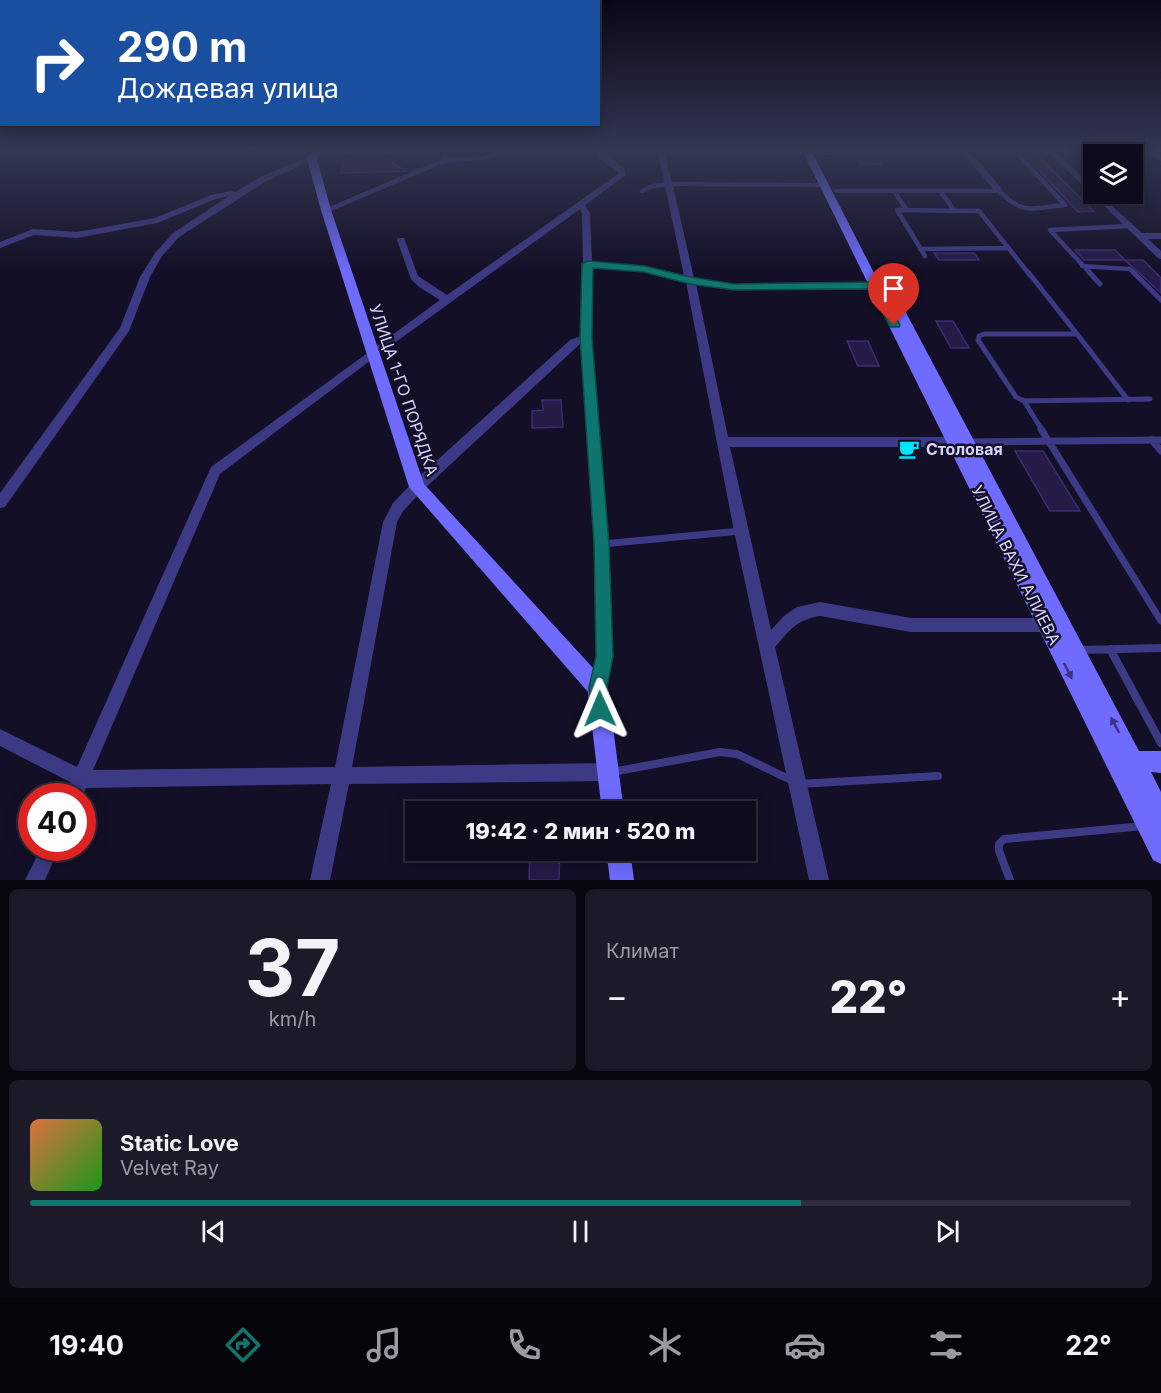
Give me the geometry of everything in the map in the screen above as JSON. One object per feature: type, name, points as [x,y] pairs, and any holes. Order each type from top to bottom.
[{"type":"main road","name":"УЛИЦА 1-ГО ПОРЯДКА","points":[[322,191],[371,354],[417,487],[598,688]]},
{"type":"main road","name":"УЛИЦА ВАХИ АЛИЕВА","points":[[831,191],[875,286],[1076,650],[1124,761],[1148,826],[1161,852]]},
{"type":"main road","name":"УЛИЦА ВАХИ АЛИЕВА","points":[[832,191],[960,442],[1046,625],[1124,761],[1161,814]]},
{"type":"main road","points":[[598,688],[612,801]]},
{"type":"main road","points":[[1124,761],[1161,762]]},
{"type":"main road","points":[[619,861],[621,880]]},
{"type":"street","points":[[0,503],[125,328],[145,277],[158,255],[176,235],[242,191]]},
{"type":"street","points":[[326,210],[371,191]]},
{"type":"street","points":[[80,783],[215,471],[371,354],[601,191]]},
{"type":"street","points":[[670,191],[741,531],[819,880]]},
{"type":"street","points":[[0,246],[33,232],[77,235],[157,220],[214,197],[239,193]]},
{"type":"street","points":[[1106,204],[1161,256]]},
{"type":"street","points":[[582,206],[586,213],[588,264],[586,338],[602,544],[604,656],[598,688]]},
{"type":"street","points":[[1140,236],[1161,236]]},
{"type":"street","points":[[401,240],[407,250],[412,273],[416,279],[448,300]]},
{"type":"street","points":[[588,264],[645,269],[690,280],[734,287],[875,286]]},
{"type":"street","points":[[320,880],[390,522],[398,507],[417,487],[574,342],[586,338]]},
{"type":"street","points":[[724,442],[960,442]]},
{"type":"street","points":[[767,645],[789,621],[802,612],[820,609],[910,625],[1046,625]]},
{"type":"street","points":[[0,737],[82,778],[608,772]]},
{"type":"street","points":[[35,880],[44,861]]},
{"type":"lane","points":[[894,191],[906,209]]},
{"type":"lane","points":[[940,191],[954,210]]},
{"type":"lane","points":[[1000,191],[1013,205],[1021,209],[1065,205],[1052,191]]},
{"type":"lane","points":[[925,256],[897,212],[900,209],[973,210],[982,213],[1128,400]]},
{"type":"lane","points":[[1100,284],[1050,230],[1129,226]]},
{"type":"lane","points":[[920,249],[1010,248]]},
{"type":"lane","points":[[1081,266],[1131,269],[1161,300]]},
{"type":"lane","points":[[1077,334],[984,334],[979,336],[978,340],[1010,390],[1024,401],[1161,621]]},
{"type":"lane","points":[[1024,401],[1150,399]]},
{"type":"lane","points":[[960,442],[1047,439],[1161,440]]},
{"type":"lane","points":[[1152,440],[1161,451]]},
{"type":"lane","points":[[602,544],[741,531]]},
{"type":"lane","points":[[1076,650],[1161,648]]},
{"type":"lane","points":[[1110,649],[1161,743]]},
{"type":"lane","points":[[608,772],[720,752],[737,754],[799,784],[938,776]]},
{"type":"lane","points":[[1010,880],[999,851],[999,844],[1004,839],[1148,826]]},
{"type":"building","points":[[1059,191],[1074,191],[1083,200],[1083,204],[1087,204],[1094,211],[1078,212]]},
{"type":"building","points":[[1075,250],[1115,250],[1125,260],[1084,260]]},
{"type":"building","points":[[934,253],[974,253],[979,260],[939,260]]},
{"type":"building","points":[[1125,260],[1143,260],[1161,278],[1161,293]]},
{"type":"building","points":[[936,321],[953,321],[969,348],[951,348]]},
{"type":"building","points":[[847,341],[868,341],[879,366],[858,366]]},
{"type":"building","points":[[542,400],[561,400],[563,427],[532,428],[532,411],[543,410]]},
{"type":"building","points":[[1015,451],[1043,451],[1080,511],[1050,511]]},
{"type":"building","points":[[530,861],[560,861],[559,880],[529,880]]},
{"type":"place","name":"Столовая","points":[[909,449]]},
{"type":"route","points":[[600,709],[598,688],[604,656],[602,544],[586,338],[588,264],[645,269],[690,280],[734,287],[875,286],[894,325]]}]
